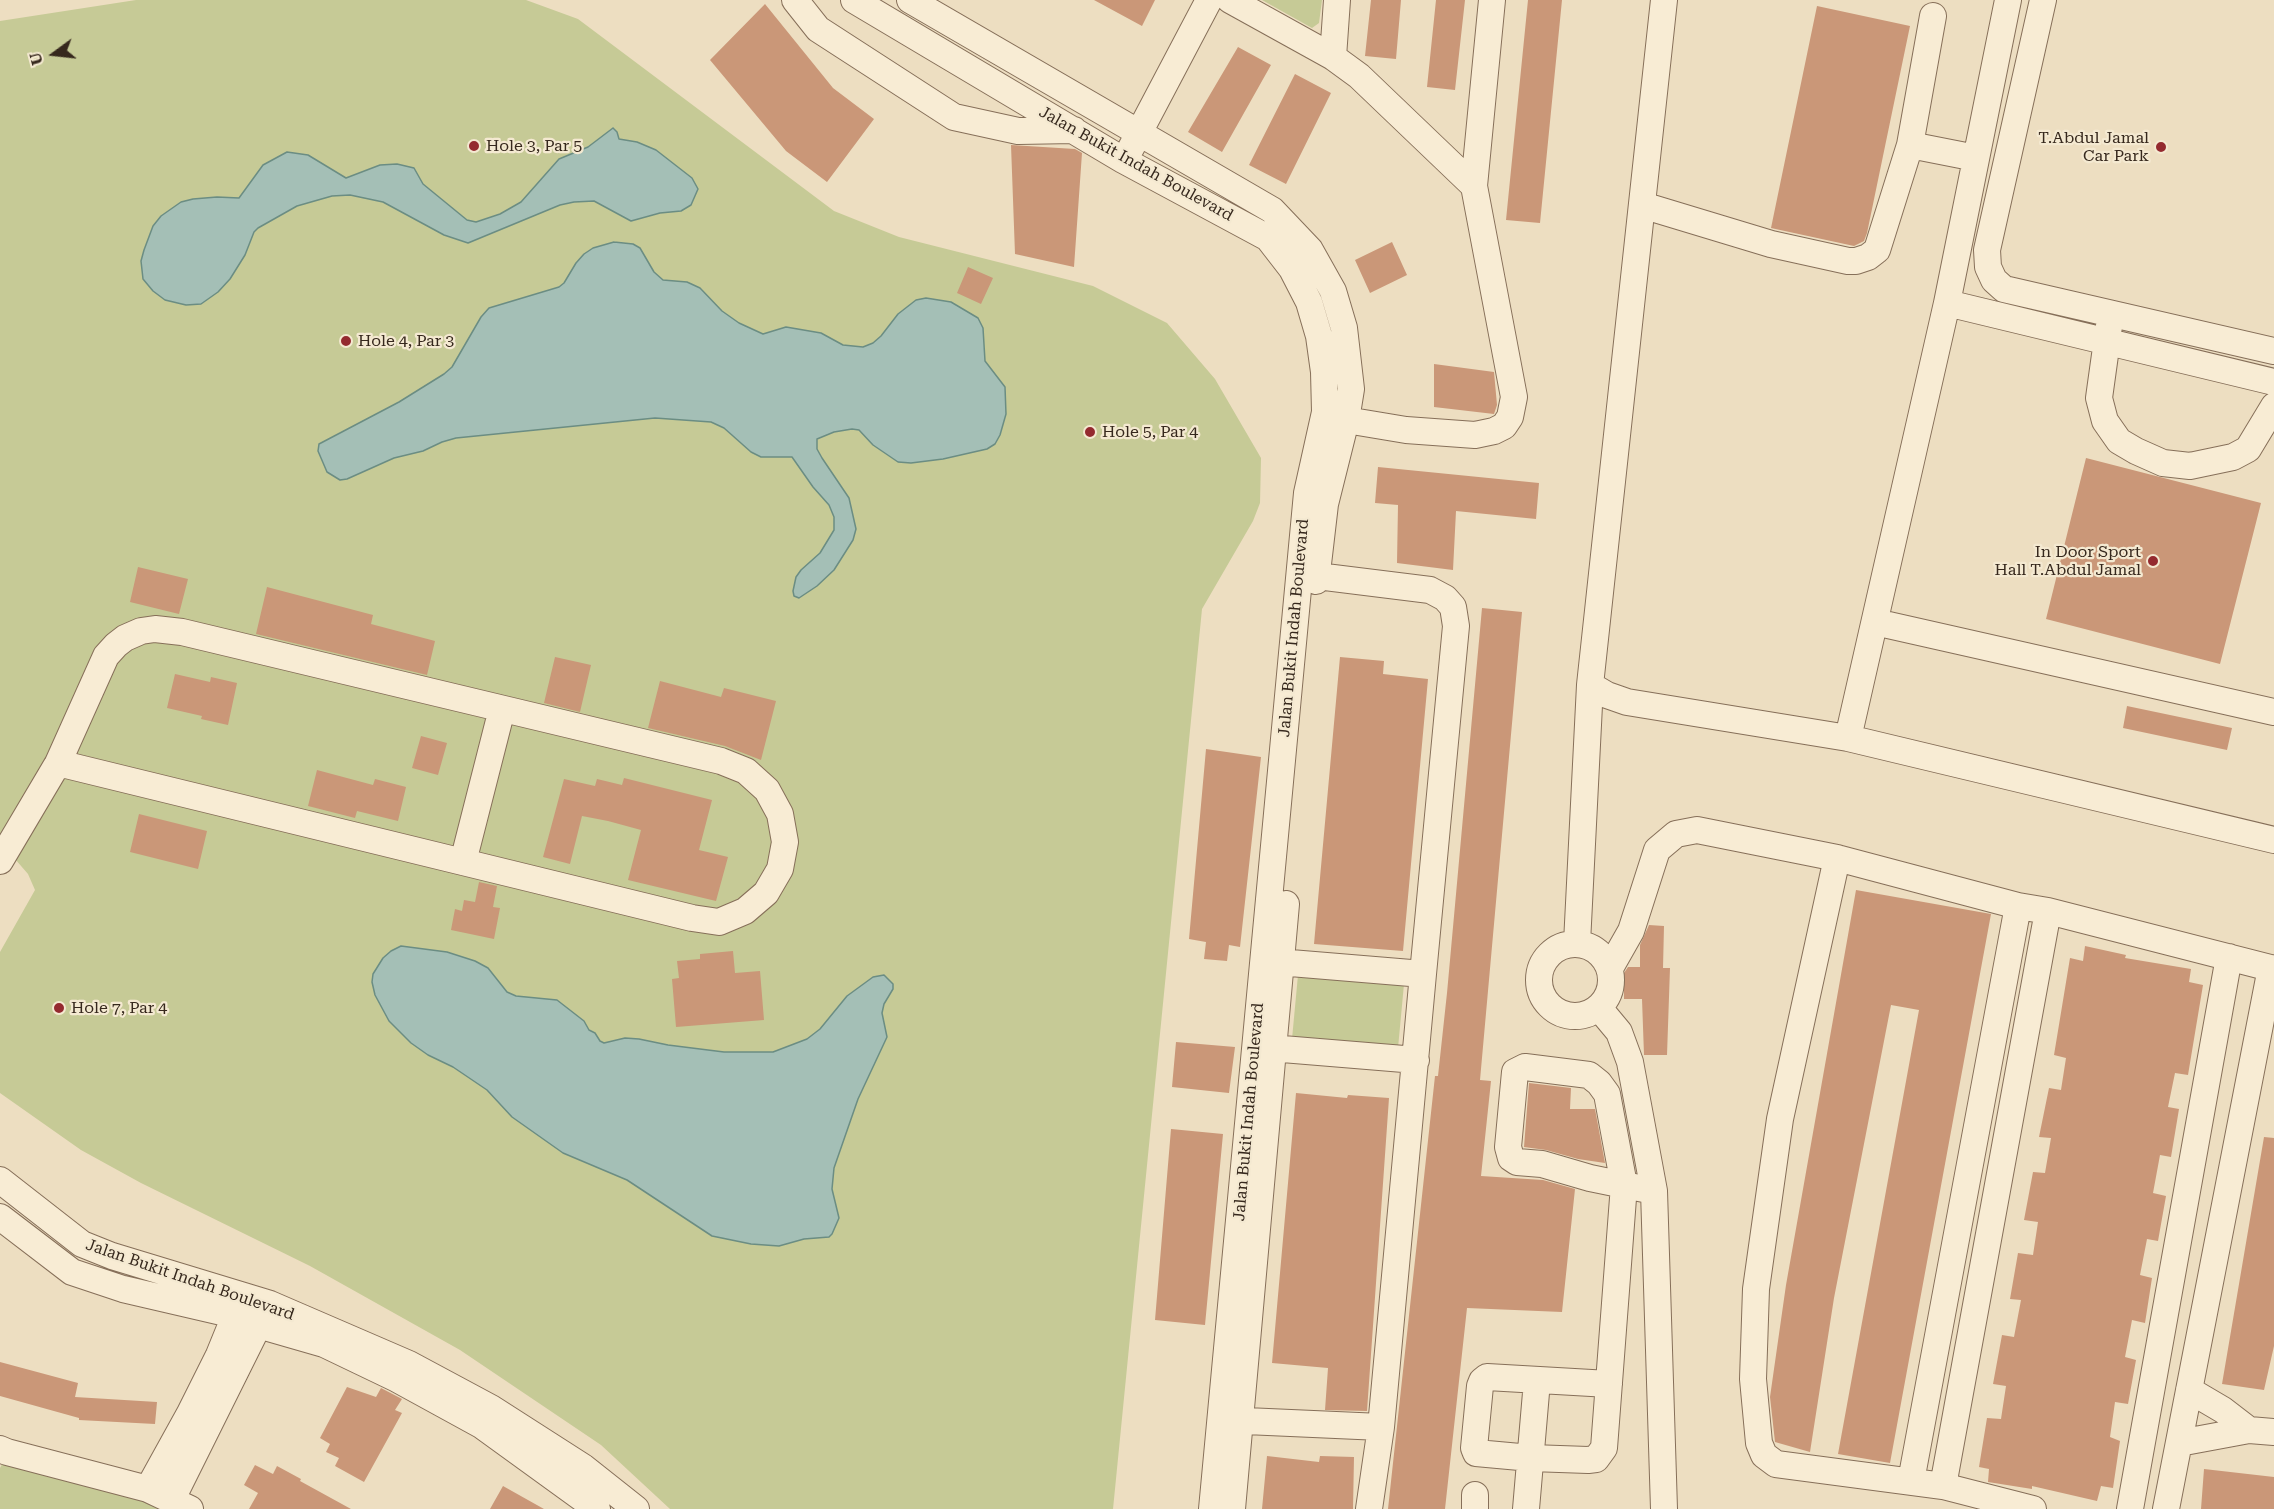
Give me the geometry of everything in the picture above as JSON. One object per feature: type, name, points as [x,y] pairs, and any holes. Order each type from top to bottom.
[{"type":"street","points":[[795,0],[818,29],[954,117],[1018,131],[1074,130]]},
{"type":"street","name":"Jalan Bukit Indah Boulevard","points":[[854,0],[1123,160],[1268,238],[1292,269],[1309,302],[1319,336],[1324,372],[1336,416]]},
{"type":"street","points":[[910,0],[1272,210],[1310,250],[1333,291],[1344,328],[1351,389],[1336,416],[1325,504],[1308,575],[1230,1420],[1212,1509]]},
{"type":"street","points":[[1123,160],[1140,135],[1209,0]]},
{"type":"street","points":[[1230,0],[1333,57],[1359,76],[1474,186]]},
{"type":"street","points":[[1333,57],[1336,0]]},
{"type":"street","points":[[1336,416],[1406,430],[1475,435],[1494,431],[1504,426],[1510,417],[1514,397],[1474,186],[1492,0]]},
{"type":"street","points":[[1577,944],[1590,686],[1664,0]]},
{"type":"street","points":[[1848,738],[1947,303],[2008,0]]},
{"type":"street","points":[[2043,0],[1987,250],[1988,267],[1994,280],[2004,289],[2274,351]]},
{"type":"street","points":[[1642,205],[1771,244],[1856,261],[1868,257],[1877,250],[1910,145],[1933,16]]},
{"type":"street","points":[[1986,110],[2017,117]]},
{"type":"street","points":[[1910,145],[1976,158]]},
{"type":"street","points":[[1956,261],[1988,267]]},
{"type":"street","points":[[1947,303],[2274,382]]},
{"type":"street","points":[[2112,314],[2099,398],[2105,421],[2119,441],[2163,463],[2190,466],[2233,457],[2248,449],[2274,406]]},
{"type":"street","points":[[1308,575],[1430,590],[1445,598],[1453,607],[1456,626],[1381,1427],[1369,1509]]},
{"type":"street","points":[[1875,622],[2274,712]]},
{"type":"street","points":[[0,861],[58,763],[106,656],[116,645],[141,631],[155,630],[182,632],[721,761],[746,771],[767,790],[780,814],[785,842],[780,869],[766,893],[745,912],[719,921],[692,918],[58,763]]},
{"type":"street","points":[[1590,686],[1608,696],[1627,702],[1848,738],[2274,840]]},
{"type":"street","points":[[463,862],[502,709]]},
{"type":"street","points":[[1610,968],[1631,931],[1657,850],[1676,834],[1697,830],[1837,858],[2018,906],[2048,911],[2272,968],[2166,1509]]},
{"type":"street","points":[[1837,858],[1780,1119],[1756,1288],[1753,1379],[1759,1443],[1764,1455],[1776,1464],[1943,1486],[2033,1509]]},
{"type":"street","points":[[1911,1481],[2018,906]]},
{"type":"street","points":[[1943,1486],[2048,911]]},
{"type":"street","points":[[1577,944],[1588,945],[1597,951],[1610,968],[1611,990],[1599,1008],[1590,1014],[1569,1016],[1551,1007],[1541,990],[1540,974],[1548,956],[1566,945],[1577,944]]},
{"type":"street","points":[[2130,1509],[2229,957]]},
{"type":"street","points":[[1272,961],[1423,974]]},
{"type":"street","points":[[1599,1008],[1619,1032],[1630,1062],[1654,1191],[1664,1509]]},
{"type":"street","points":[[1264,1048],[1416,1060]]},
{"type":"street","points":[[1609,1384],[1487,1377],[1482,1381],[1474,1448],[1476,1453],[1588,1460],[1600,1456],[1604,1448],[1609,1384],[1623,1185],[1607,1095],[1599,1083],[1589,1075],[1525,1067],[1515,1072],[1508,1147],[1511,1158],[1517,1162],[1542,1164],[1623,1185],[1654,1191]]},
{"type":"street","name":"Jalan Bukit Indah Boulevard","points":[[0,1180],[82,1244],[239,1306]]},
{"type":"street","points":[[0,1217],[72,1272],[123,1289],[239,1306],[264,1315],[397,1379],[481,1425],[589,1506]]},
{"type":"street","points":[[148,1489],[219,1355],[239,1306]]},
{"type":"street","points":[[2,1455],[148,1489],[181,1504],[264,1315]]},
{"type":"street","name":"Jalan Bukit Indah Boulevard","points":[[264,1315],[409,1364],[491,1408],[583,1467],[636,1509]]},
{"type":"street","points":[[1526,1509],[1537,1381]]},
{"type":"street","points":[[2189,1390],[2262,1431]]},
{"type":"street","points":[[1230,1420],[1381,1427]]},
{"type":"street","points":[[1230,1420],[1232,1509]]},
{"type":"street","points":[[2180,1443],[2262,1431]]},
{"type":"green space","points":[[136,0],[526,0],[578,19],[834,211],[899,237],[1093,286],[1167,323],[1215,379],[1261,458],[1260,503],[1253,521],[1202,609],[1113,1509],[670,1509],[601,1445],[460,1350],[310,1266],[141,1183],[81,1150],[0,1093],[0,952],[35,890],[28,874],[15,859],[0,850],[0,21]]},
{"type":"green space","points":[[1262,0],[1322,0],[1319,23],[1312,28]]},
{"type":"green space","points":[[1298,975],[1404,984],[1398,1048],[1292,1039]]},
{"type":"green space","points":[[7,1455],[189,1509],[0,1509],[0,1468]]},
{"type":"water","points":[[613,128],[619,139],[637,142],[656,150],[692,178],[698,189],[691,205],[681,211],[660,213],[631,221],[594,201],[574,202],[560,205],[468,243],[444,235],[383,202],[350,195],[332,196],[297,206],[258,228],[230,279],[218,292],[201,304],[186,305],[165,300],[143,279],[141,261],[144,250],[153,226],[161,216],[181,202],[193,199],[239,198],[263,165],[287,152],[308,155],[346,178],[380,165],[397,164],[414,168],[423,184],[467,220],[476,222],[500,214],[521,202],[559,159],[588,147]]},
{"type":"water","points":[[614,242],[633,244],[640,248],[654,272],[663,280],[687,282],[700,288],[722,311],[739,323],[763,334],[786,327],[821,333],[843,345],[863,347],[873,343],[881,336],[898,314],[916,300],[926,298],[951,302],[978,318],[983,328],[985,361],[1005,387],[1006,414],[1000,435],[995,444],[987,449],[943,459],[911,463],[898,462],[873,445],[859,430],[834,432],[817,439],[817,449],[849,498],[856,529],[853,540],[834,570],[817,586],[799,598],[794,596],[793,591],[796,577],[820,553],[834,530],[834,517],[829,505],[792,457],[761,457],[751,452],[724,428],[711,422],[655,418],[456,438],[423,451],[394,458],[347,479],[340,480],[327,472],[318,451],[319,444],[399,402],[444,374],[452,367],[481,317],[489,308],[559,287],[584,254],[593,248]]},
{"type":"water","points":[[401,946],[447,952],[475,961],[488,968],[507,992],[516,996],[557,1000],[584,1021],[589,1030],[604,1043],[625,1038],[639,1039],[724,1052],[773,1052],[807,1039],[820,1029],[847,996],[873,977],[884,975],[893,984],[882,1013],[887,1037],[858,1099],[834,1168],[832,1189],[839,1218],[832,1234],[829,1237],[804,1239],[779,1246],[751,1244],[712,1236],[627,1180],[563,1153],[512,1117],[487,1090],[453,1067],[428,1055],[411,1043],[389,1021],[375,995],[373,974],[383,958]]},
{"type":"building","points":[[1094,0],[1155,0],[1142,26]]},
{"type":"building","points":[[1371,0],[1401,0],[1396,59],[1365,56]]},
{"type":"building","points":[[1436,0],[1465,0],[1455,90],[1427,87]]},
{"type":"building","points":[[1528,0],[1562,0],[1540,223],[1506,220]]},
{"type":"building","points":[[765,4],[833,88],[874,119],[827,182],[786,151],[710,60]]},
{"type":"building","points":[[1817,6],[1910,26],[1867,233],[1864,241],[1854,246],[1771,228]]},
{"type":"building","points":[[1238,47],[1271,65],[1222,152],[1188,132]]},
{"type":"building","points":[[1295,74],[1331,93],[1286,184],[1249,165]]},
{"type":"building","points":[[1011,145],[1075,149],[1082,153],[1074,267],[1015,254]]},
{"type":"building","points":[[1392,242],[1407,275],[1370,293],[1355,260]]},
{"type":"building","points":[[968,267],[993,278],[981,304],[957,293]]},
{"type":"building","points":[[1434,364],[1494,372],[1497,405],[1494,414],[1434,407]]},
{"type":"building","name":"In Door Sport Hall T.Abdul Jamal","points":[[2086,458],[2261,503],[2220,664],[2046,619]]},
{"type":"building","points":[[1378,467],[1539,483],[1536,519],[1456,511],[1453,570],[1397,563],[1398,505],[1375,503]]},
{"type":"building","points":[[138,567],[188,579],[179,614],[130,602]]},
{"type":"building","points":[[267,587],[373,615],[371,624],[435,641],[427,675],[256,634]]},
{"type":"building","points":[[1482,608],[1522,612],[1480,1080],[1491,1081],[1481,1176],[1543,1180],[1575,1189],[1562,1312],[1467,1308],[1445,1509],[1388,1509],[1435,1076],[1438,1076],[1447,993]]},
{"type":"building","points":[[555,657],[591,665],[580,712],[544,703]]},
{"type":"building","points":[[1340,657],[1384,661],[1383,674],[1428,679],[1403,951],[1314,944]]},
{"type":"building","points":[[175,674],[210,682],[211,677],[237,683],[228,725],[167,708]]},
{"type":"building","points":[[660,681],[721,697],[724,688],[776,701],[761,760],[725,746],[648,728]]},
{"type":"building","points":[[2127,706],[2232,728],[2227,750],[2123,728]]},
{"type":"building","points":[[421,736],[447,743],[438,775],[412,768]]},
{"type":"building","points":[[1206,749],[1261,757],[1240,947],[1229,945],[1227,961],[1204,959],[1206,942],[1189,939]]},
{"type":"building","points":[[317,770],[373,785],[375,779],[406,787],[398,821],[357,811],[355,818],[308,806]]},
{"type":"building","points":[[624,778],[712,800],[699,850],[728,857],[716,901],[628,880],[641,830],[608,821],[582,816],[570,864],[543,857],[564,779],[595,786],[597,779],[622,785]]},
{"type":"building","points":[[139,814],[207,831],[198,869],[130,852]]},
{"type":"building","points":[[479,882],[497,886],[493,907],[500,908],[494,939],[451,930],[455,909],[462,911],[464,900],[475,902]]},
{"type":"building","points":[[1856,890],[1991,914],[1890,1463],[1838,1454],[1919,1010],[1891,1005],[1834,1298],[1810,1452],[1775,1442],[1770,1397],[1786,1285]]},
{"type":"building","points":[[1649,925],[1664,926],[1663,968],[1670,968],[1667,1055],[1644,1055],[1642,999],[1624,999],[1624,973],[1628,967],[1640,967],[1640,945]]},
{"type":"building","points":[[2085,946],[2126,955],[2125,958],[2191,969],[2189,982],[2203,985],[2188,1075],[2175,1073],[2168,1107],[2179,1109],[2171,1157],[2160,1155],[2153,1193],[2166,1196],[2158,1241],[2147,1239],[2140,1275],[2152,1278],[2145,1323],[2132,1320],[2125,1357],[2136,1360],[2128,1404],[2115,1402],[2110,1437],[2120,1441],[2113,1488],[2101,1486],[2097,1501],[2032,1486],[2032,1489],[1988,1482],[1989,1469],[1979,1467],[1987,1418],[2001,1419],[2006,1386],[1993,1384],[2002,1335],[2014,1337],[2021,1300],[2010,1299],[2018,1253],[2033,1255],[2038,1222],[2024,1220],[2033,1172],[2045,1173],[2051,1138],[2039,1137],[2049,1088],[2061,1090],[2066,1058],[2054,1055],[2070,958],[2083,961]]},
{"type":"building","points":[[733,951],[735,973],[760,971],[764,1020],[676,1027],[672,979],[679,978],[677,961],[700,959],[700,954]]},
{"type":"building","points":[[1176,1042],[1235,1047],[1229,1093],[1172,1087]]},
{"type":"building","points":[[1529,1083],[1571,1088],[1570,1109],[1595,1109],[1605,1163],[1524,1147]]},
{"type":"building","points":[[1296,1093],[1347,1098],[1348,1095],[1389,1098],[1367,1411],[1325,1410],[1328,1368],[1272,1363]]},
{"type":"building","points":[[1171,1129],[1223,1134],[1205,1325],[1155,1320]]},
{"type":"building","points":[[2264,1137],[2274,1138],[2274,1346],[2264,1390],[2222,1384]]},
{"type":"building","points":[[0,1362],[78,1383],[75,1397],[157,1402],[155,1424],[79,1420],[79,1418],[0,1396]]},
{"type":"building","points":[[347,1387],[376,1397],[381,1388],[402,1399],[395,1410],[402,1413],[364,1482],[335,1466],[339,1458],[326,1452],[330,1444],[320,1438]]},
{"type":"building","points":[[1267,1456],[1319,1462],[1320,1456],[1354,1457],[1353,1509],[1262,1509]]},
{"type":"building","points":[[255,1465],[273,1474],[277,1466],[351,1509],[249,1509],[258,1493],[244,1485]]},
{"type":"building","points":[[2204,1469],[2274,1477],[2274,1509],[2201,1509]]},
{"type":"building","points":[[503,1486],[544,1509],[490,1509]]},
{"type":"place","name":"Hole 3, Par 5","points":[[474,146]]},
{"type":"place","name":"T.Abdul Jamal Car Park","points":[[2161,147]]},
{"type":"place","name":"Hole 4, Par 3","points":[[346,341]]},
{"type":"place","name":"Hole 5, Par 4","points":[[1090,432]]},
{"type":"place","name":"In Door Sport Hall T.Abdul Jamal","points":[[2153,561]]},
{"type":"place","name":"Hole 7, Par 4","points":[[59,1008]]}]
